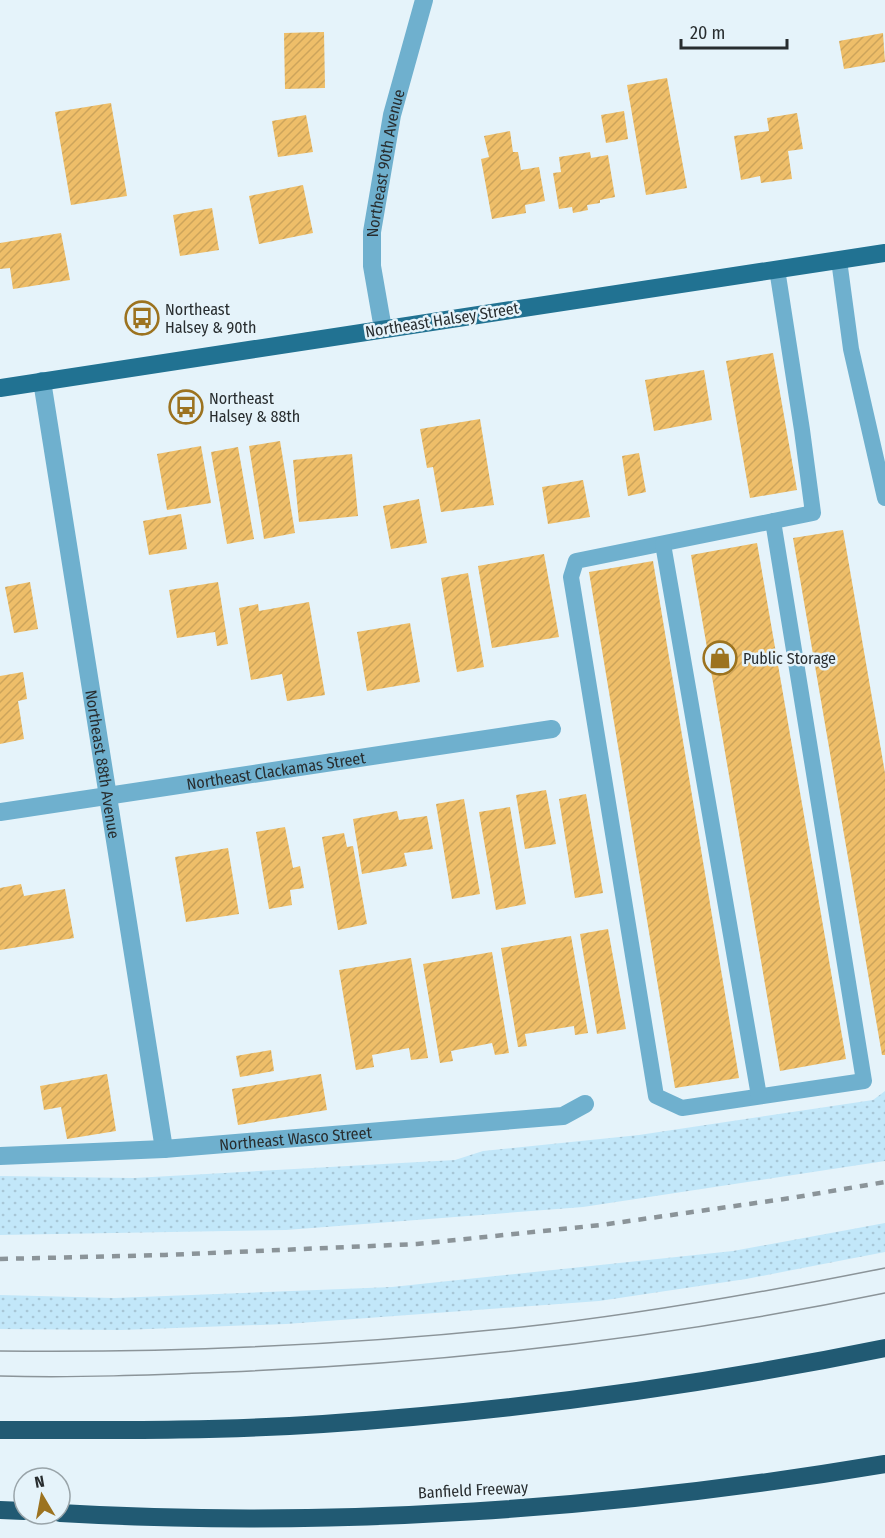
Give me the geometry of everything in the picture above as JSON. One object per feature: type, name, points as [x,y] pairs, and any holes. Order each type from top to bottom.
[{"type":"highway","points":[[0,1430],[150,1430],[322,1424],[516,1407],[660,1389],[885,1348]]},
{"type":"highway","name":"Banfield Freeway","points":[[72,1513],[206,1518],[464,1511],[594,1501],[726,1487],[885,1464]]},
{"type":"main road","name":"Northeast Halsey Street","points":[[0,388],[885,253]]},
{"type":"street","name":"Northeast 90th Avenue","points":[[383,329],[372,266],[372,232],[392,115],[416,22],[424,0]]},
{"type":"street","name":"Northeast 88th Avenue","points":[[42,381],[164,1149]]},
{"type":"street","name":"Northeast Clackamas Street","points":[[0,812],[552,729]]},
{"type":"street","name":"Northeast Wasco Street","points":[[0,1156],[164,1149],[563,1116],[585,1104]]},
{"type":"lane","points":[[839,260],[851,349],[885,498]]},
{"type":"lane","points":[[773,521],[864,1081],[682,1108],[656,1096],[572,577],[576,561],[663,544],[773,521],[813,513],[777,269]]},
{"type":"lane","points":[[663,544],[759,1096]]},
{"type":"shaded area","points":[[885,1091],[885,1161],[583,1207],[286,1230],[0,1235],[0,1176],[134,1178],[455,1160],[483,1151],[639,1135],[873,1100]]},
{"type":"shaded area","points":[[885,1223],[885,1252],[746,1279],[599,1301],[286,1324],[121,1330],[0,1329],[0,1295],[114,1298],[392,1287],[733,1251]]},
{"type":"building","points":[[324,32],[325,88],[285,89],[284,33]]},
{"type":"building","points":[[883,33],[885,62],[844,69],[839,41]]},
{"type":"building","points":[[667,78],[687,188],[646,195],[627,85]]},
{"type":"building","points":[[111,103],[127,196],[71,205],[55,112]]},
{"type":"building","points":[[624,111],[628,139],[606,143],[601,115]]},
{"type":"building","points":[[797,113],[803,149],[788,151],[792,179],[761,183],[760,176],[741,180],[734,136],[769,131],[767,118]]},
{"type":"building","points":[[306,115],[313,152],[278,157],[272,121]]},
{"type":"building","points":[[510,131],[513,152],[518,152],[521,170],[539,167],[545,201],[525,205],[526,213],[492,219],[481,159],[489,157],[484,136]]},
{"type":"building","points":[[590,152],[591,158],[608,155],[615,197],[587,205],[588,210],[573,213],[572,207],[559,209],[553,173],[561,172],[559,157]]},
{"type":"building","points":[[303,185],[313,233],[259,244],[249,196]]},
{"type":"building","points":[[212,208],[219,250],[180,256],[173,215]]},
{"type":"building","points":[[61,233],[70,280],[13,289],[10,268],[0,269],[0,243]]},
{"type":"building","points":[[773,353],[797,490],[750,498],[726,361]]},
{"type":"building","points":[[704,370],[712,420],[654,431],[645,380]]},
{"type":"building","points":[[480,419],[494,505],[441,512],[433,467],[427,468],[420,429]]},
{"type":"building","points":[[280,441],[295,533],[264,539],[249,446]]},
{"type":"building","points":[[201,446],[211,503],[167,510],[157,454]]},
{"type":"building","points":[[238,447],[254,539],[227,544],[211,452]]},
{"type":"building","points":[[639,453],[646,492],[628,496],[622,456]]},
{"type":"building","points":[[352,454],[358,516],[299,522],[293,460]]},
{"type":"building","points":[[583,480],[590,517],[548,524],[542,487]]},
{"type":"building","points":[[419,499],[427,543],[391,549],[383,506]]},
{"type":"building","points":[[181,514],[187,549],[149,555],[143,521]]},
{"type":"building","points":[[843,530],[885,773],[885,1055],[882,1055],[793,538]]},
{"type":"building","points":[[757,543],[846,1059],[780,1071],[691,555]]},
{"type":"building","points":[[544,554],[559,637],[492,648],[478,566]]},
{"type":"building","points":[[653,561],[739,1078],[675,1088],[589,572]]},
{"type":"building","points":[[468,573],[484,667],[457,672],[441,578]]},
{"type":"building","points":[[30,582],[38,629],[14,633],[5,587]]},
{"type":"building","points":[[218,582],[228,644],[217,646],[215,632],[177,638],[169,590]]},
{"type":"building","points":[[309,602],[325,695],[287,701],[282,674],[251,680],[239,608],[258,604],[259,611]]},
{"type":"building","points":[[410,623],[420,682],[367,691],[357,632]]},
{"type":"building","points":[[23,672],[27,699],[18,701],[24,739],[0,744],[0,676]]},
{"type":"building","points":[[546,790],[556,844],[525,849],[516,795]]},
{"type":"building","points":[[586,794],[603,893],[575,898],[559,799]]},
{"type":"building","points":[[464,799],[480,894],[452,899],[436,804]]},
{"type":"building","points":[[510,807],[526,904],[496,910],[479,812]]},
{"type":"building","points":[[397,811],[399,820],[427,816],[433,849],[404,853],[407,866],[362,874],[353,819]]},
{"type":"building","points":[[285,827],[293,868],[300,866],[304,888],[290,890],[292,905],[269,909],[256,832]]},
{"type":"building","points":[[344,833],[347,847],[353,846],[367,924],[338,930],[322,837]]},
{"type":"building","points":[[228,848],[239,914],[186,922],[175,857]]},
{"type":"building","points":[[21,884],[24,896],[65,889],[74,938],[0,950],[0,888]]},
{"type":"building","points":[[608,929],[626,1029],[597,1034],[580,934]]},
{"type":"building","points":[[571,936],[588,1033],[575,1035],[574,1026],[525,1034],[527,1046],[518,1047],[501,948]]},
{"type":"building","points":[[492,952],[509,1053],[495,1055],[492,1043],[451,1051],[453,1061],[440,1063],[423,964]]},
{"type":"building","points":[[411,958],[428,1058],[411,1060],[409,1048],[372,1055],[374,1067],[356,1070],[339,970]]},
{"type":"building","points":[[271,1050],[274,1071],[240,1077],[236,1056]]},
{"type":"building","points":[[107,1074],[116,1131],[67,1139],[61,1107],[44,1110],[40,1086]]},
{"type":"building","points":[[321,1074],[327,1110],[238,1125],[232,1089]]},
{"type":"tram line","points":[[0,1351],[131,1351],[327,1343],[522,1327],[659,1309],[885,1268]]},
{"type":"tram line","points":[[0,1376],[227,1372],[475,1355],[722,1323],[885,1293]]},
{"type":"railway","points":[[0,1259],[165,1255],[417,1244],[601,1225],[885,1182]]},
{"type":"place","name":"Northeast Halsey & 90th","points":[[142,318]]},
{"type":"place","name":"Northeast Halsey & 88th","points":[[186,407]]},
{"type":"place","name":"Public Storage","points":[[720,658]]}]
